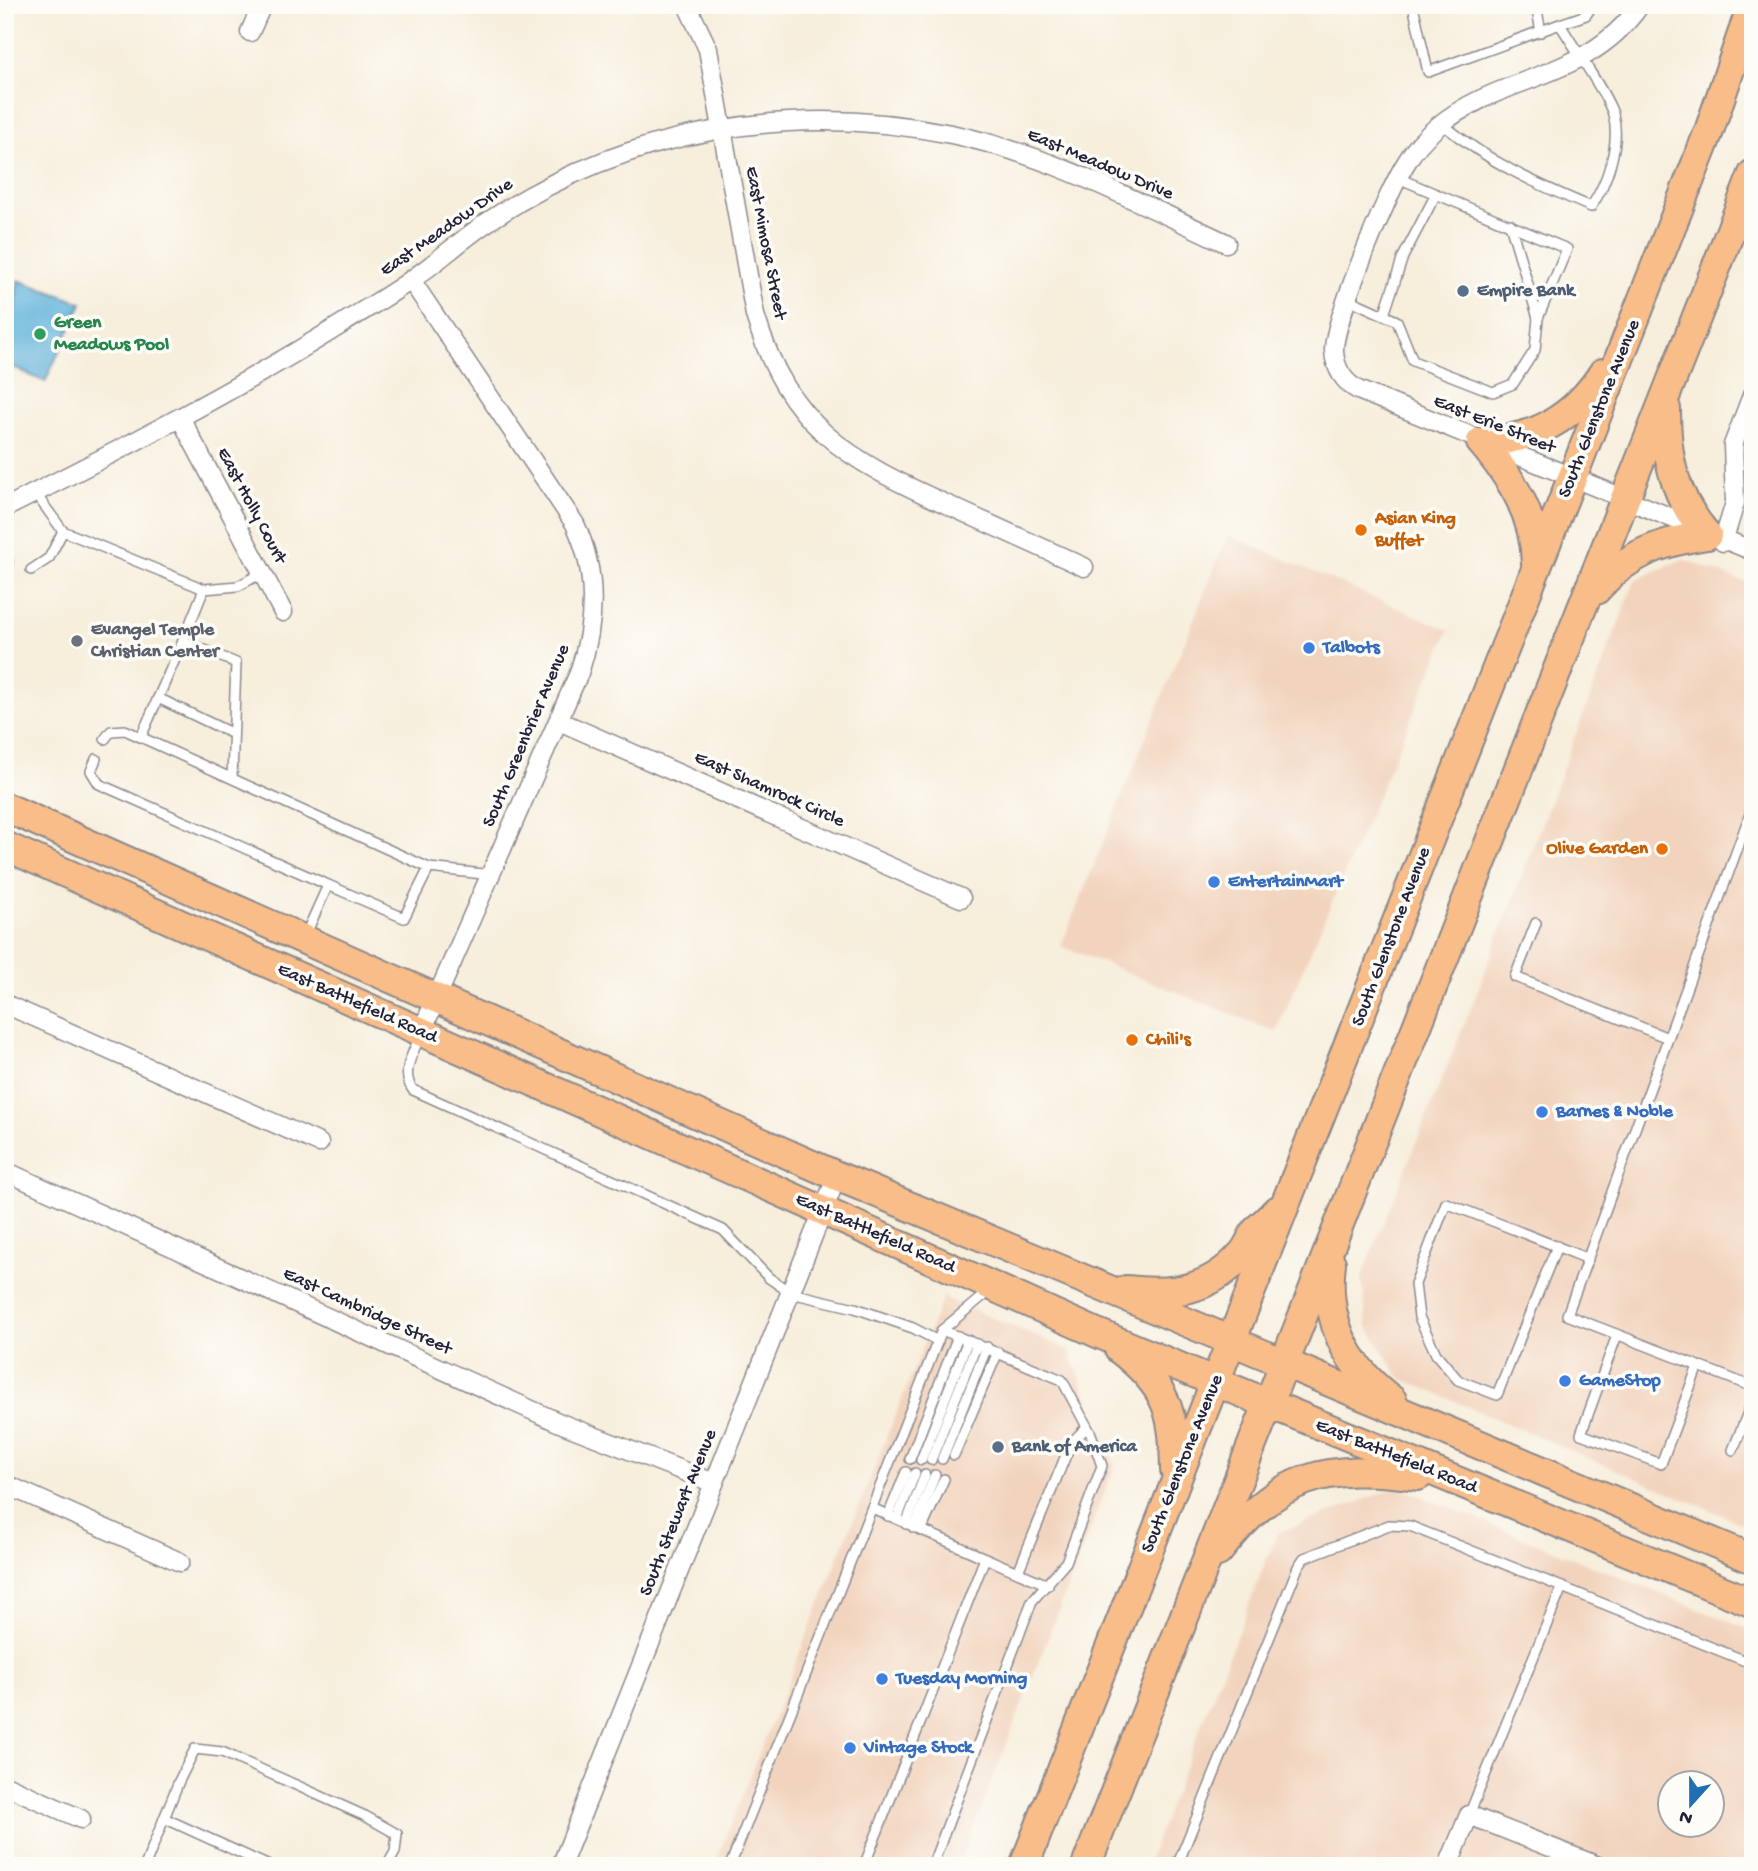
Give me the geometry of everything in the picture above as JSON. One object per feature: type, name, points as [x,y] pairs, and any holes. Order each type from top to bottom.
[{"type":"main road","name":"South Glenstone Avenue","points":[[1024,1866],[1709,131],[1752,5]]},
{"type":"main road","points":[[1086,1866],[1753,174]]},
{"type":"main road","points":[[1481,442],[1524,437],[1563,418],[1593,389],[1633,325]]},
{"type":"main road","points":[[1667,395],[1667,443],[1674,481],[1690,516],[1715,538]]},
{"type":"main road","points":[[1481,442],[1503,467],[1523,502],[1532,524],[1536,570]]},
{"type":"main road","points":[[1585,602],[1620,565],[1637,554],[1670,540],[1715,538]]},
{"type":"main road","name":"East Battlefield Road","points":[[5,807],[837,1176],[1753,1559]]},
{"type":"main road","name":"East Battlefield Road","points":[[5,846],[1097,1333],[1753,1603]]},
{"type":"main road","points":[[1102,1288],[1158,1293],[1190,1290],[1210,1282],[1243,1253],[1255,1232],[1288,1199]]},
{"type":"main road","points":[[1335,1233],[1328,1287],[1331,1312],[1340,1339],[1351,1360],[1368,1379],[1416,1419]]},
{"type":"main road","points":[[1097,1333],[1139,1367],[1165,1398],[1175,1440],[1175,1485]]},
{"type":"main road","points":[[1202,1574],[1256,1510],[1296,1482],[1329,1472],[1359,1470],[1453,1480]]},
{"type":"street","points":[[250,32],[262,5]]},
{"type":"street","name":"East Mimosa Street","points":[[687,5],[708,49],[755,314],[778,375],[804,412],[834,443],[870,468],[1084,567]]},
{"type":"street","points":[[1348,299],[1398,178],[1415,149],[1441,123],[1482,100],[1581,59],[1610,40],[1640,5]]},
{"type":"street","name":"East Meadow Drive","points":[[5,509],[181,419],[411,280],[491,219],[555,183],[644,148],[722,127],[800,121],[864,122],[914,127],[988,142],[1060,166],[1226,243]]},
{"type":"street","name":"South Greenbrier Avenue","points":[[411,280],[566,510],[582,539],[592,580],[591,626],[579,673],[421,1033]]},
{"type":"street","name":"East Erie Street","points":[[1348,299],[1337,327],[1336,361],[1342,376],[1358,390],[1715,538],[1753,551]]},
{"type":"street","points":[[1715,538],[1735,503],[1733,445],[1753,393]]},
{"type":"street","name":"East Holly Court","points":[[181,419],[283,612]]},
{"type":"street","name":"East Shamrock Circle","points":[[559,720],[961,898]]},
{"type":"street","points":[[5,1004],[319,1143]]},
{"type":"street","name":"East Cambridge Street","points":[[5,1171],[560,1423],[714,1483]]},
{"type":"street","name":"South Stewart Avenue","points":[[561,1866],[837,1176]]},
{"type":"street","points":[[5,1484],[180,1562]]},
{"type":"street","points":[[5,1785],[81,1818]]},
{"type":"street","points":[[1448,1866],[1469,1815],[1598,1866]]},
{"type":"lane","points":[[1413,5],[1428,72],[1586,15],[1593,5]]},
{"type":"lane","points":[[1536,5],[1541,32]]},
{"type":"lane","points":[[1441,123],[1477,152],[1517,176],[1591,207],[1605,186],[1613,149],[1613,114],[1560,24]]},
{"type":"lane","points":[[1348,299],[1396,321],[1413,361],[1493,392],[1513,384],[1535,350],[1538,318],[1567,248],[1398,178]]},
{"type":"lane","points":[[1384,315],[1403,257],[1436,194]]},
{"type":"lane","points":[[1510,224],[1538,318]]},
{"type":"lane","points":[[35,493],[63,531],[204,589],[238,586],[262,573]]},
{"type":"lane","points":[[31,570],[49,558],[63,531]]},
{"type":"lane","points":[[141,737],[204,589]]},
{"type":"lane","points":[[183,641],[236,663],[232,778]]},
{"type":"lane","points":[[158,698],[233,734]]},
{"type":"lane","points":[[105,739],[111,731],[125,730],[429,868],[492,875]]},
{"type":"lane","points":[[96,759],[92,771],[99,784],[404,918],[429,868]]},
{"type":"lane","points":[[1753,806],[1567,1315],[1753,1387]]},
{"type":"lane","points":[[303,940],[328,886]]},
{"type":"lane","points":[[1536,923],[1515,977],[1668,1038]]},
{"type":"lane","points":[[421,1033],[409,1063],[407,1076],[413,1090],[723,1230],[769,1278],[791,1293],[855,1308],[913,1328],[938,1341]]},
{"type":"lane","points":[[1557,1247],[1497,1395],[1458,1380],[1436,1353],[1419,1317],[1415,1284],[1446,1203],[1588,1259]]},
{"type":"lane","points":[[730,1866],[942,1329],[993,1287]]},
{"type":"lane","points":[[932,1866],[1032,1601],[1066,1562],[1102,1466],[1087,1427],[1062,1380],[942,1329]]},
{"type":"lane","points":[[1618,1335],[1581,1434],[1661,1464],[1698,1366]]},
{"type":"lane","points":[[916,1459],[973,1342]]},
{"type":"lane","points":[[936,1460],[973,1342]]},
{"type":"lane","points":[[954,1455],[998,1352]]},
{"type":"lane","points":[[1733,1450],[1753,1400]]},
{"type":"lane","points":[[1018,1572],[1071,1443],[1087,1427]]},
{"type":"lane","points":[[905,1524],[925,1475]]},
{"type":"lane","points":[[905,1524],[925,1475]]},
{"type":"lane","points":[[905,1524],[925,1475]]},
{"type":"lane","points":[[872,1508],[1048,1585]]},
{"type":"lane","points":[[1177,1866],[1298,1567],[1304,1558],[1389,1525],[1398,1524],[1753,1664]]},
{"type":"lane","points":[[864,1866],[985,1558]]},
{"type":"lane","points":[[1469,1815],[1562,1587]]},
{"type":"lane","points":[[145,1866],[195,1749],[222,1752],[365,1816],[397,1834],[395,1852],[387,1866]]},
{"type":"lane","points":[[164,1818],[269,1866]]},
{"type":"shaded area","points":[[1228,535],[1449,630],[1276,1032],[1061,946]]},
{"type":"shaded area","points":[[1683,559],[1753,585],[1753,1528],[1400,1378],[1367,1326],[1362,1277],[1478,990],[1635,580]]},
{"type":"shaded area","points":[[943,1297],[1069,1350],[1115,1465],[959,1866],[714,1866]]},
{"type":"shaded area","points":[[1398,1487],[1753,1631],[1753,1866],[1146,1866],[1277,1533]]},
{"type":"water","name":"Green Meadows Pool","points":[[18,280],[82,303],[45,382],[8,365]]},
{"type":"place","name":"Empire Bank","points":[[1463,291]]},
{"type":"place","name":"Green Meadows Pool","points":[[40,334]]},
{"type":"place","name":"Asian King Buffet","points":[[1361,530]]},
{"type":"place","name":"Evangel Temple Christian Center","points":[[77,641]]},
{"type":"place","name":"Talbots","points":[[1309,648]]},
{"type":"place","name":"Olive Garden","points":[[1662,849]]},
{"type":"place","name":"EntertainMart","points":[[1214,882]]},
{"type":"place","name":"Chili's","points":[[1132,1040]]},
{"type":"place","name":"Barnes & Noble","points":[[1542,1112]]},
{"type":"place","name":"GameStop","points":[[1565,1381]]},
{"type":"place","name":"Bank of America","points":[[998,1447]]},
{"type":"place","name":"Tuesday Morning","points":[[882,1679]]},
{"type":"place","name":"Vintage Stock","points":[[850,1748]]}]
